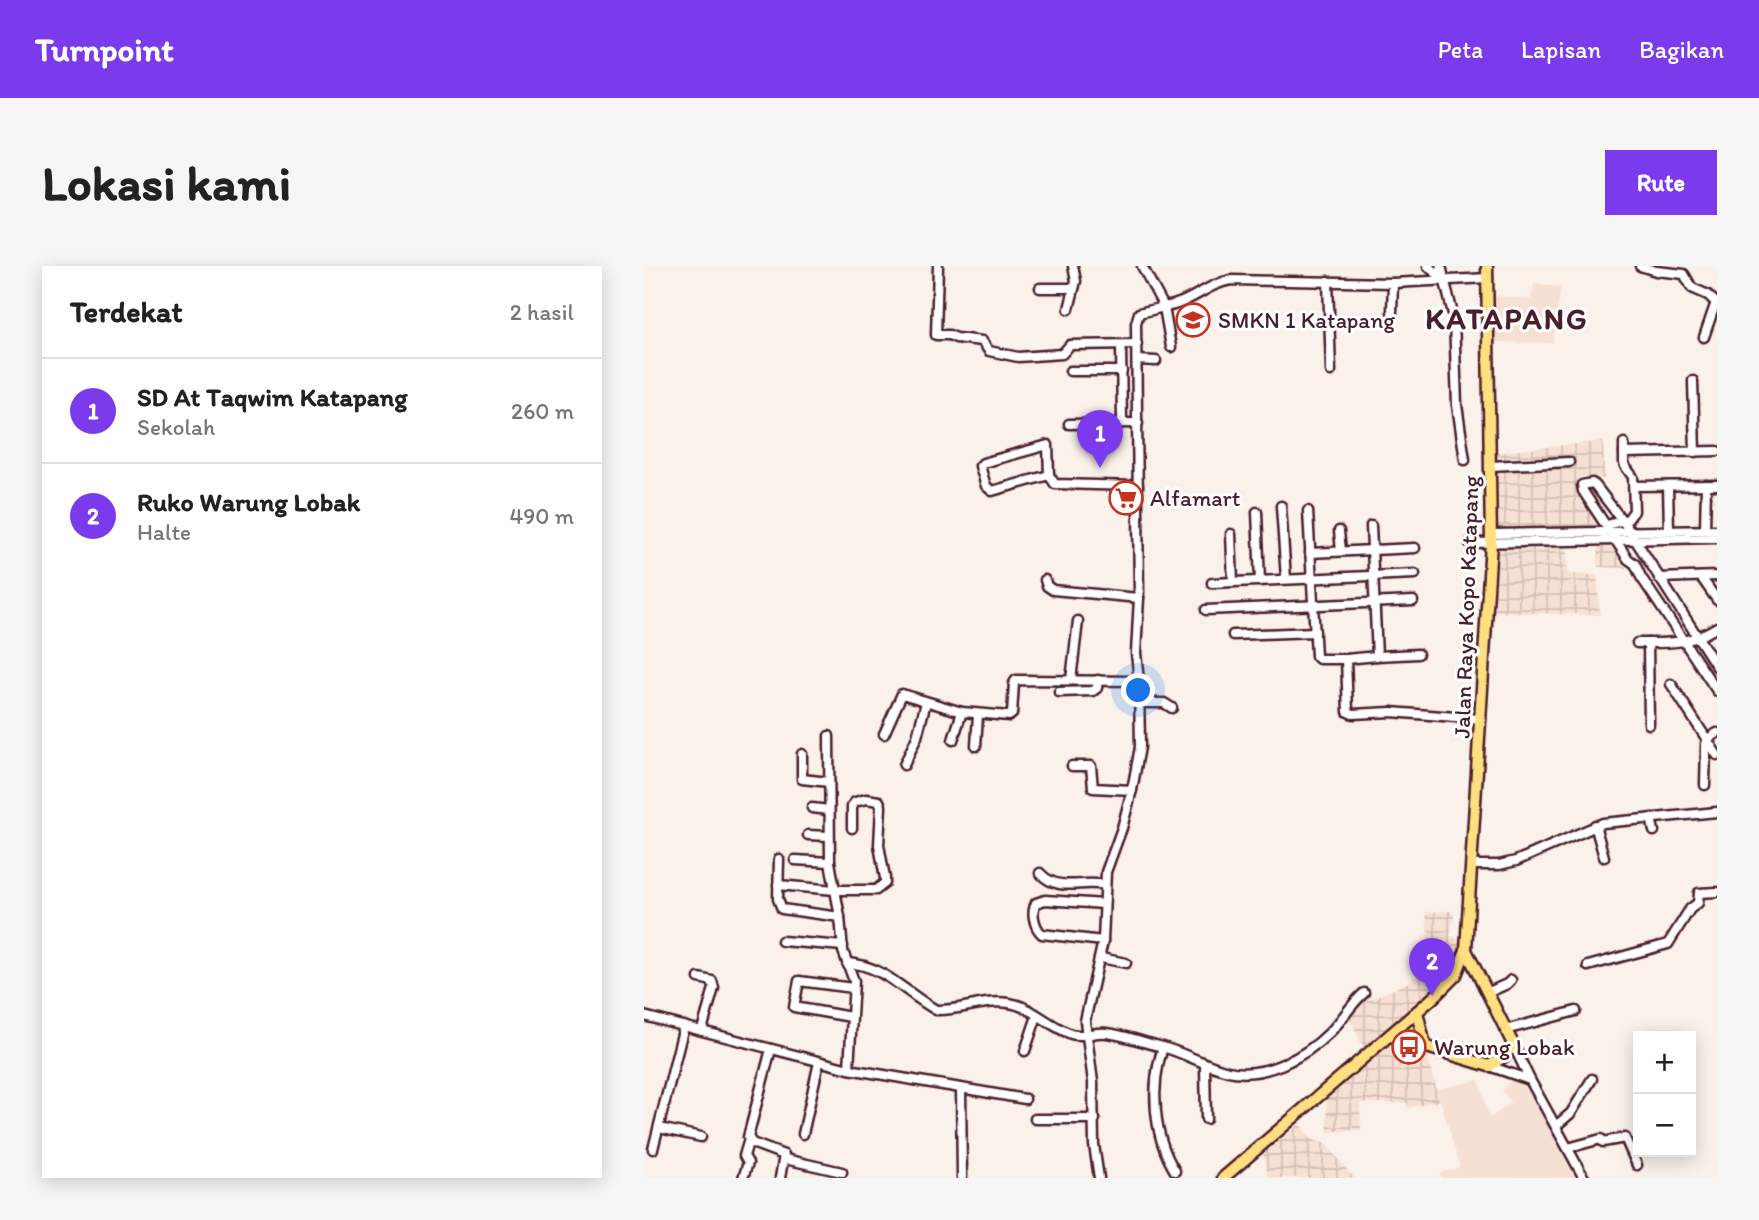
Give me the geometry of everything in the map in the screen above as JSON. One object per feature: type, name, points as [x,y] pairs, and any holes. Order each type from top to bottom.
[{"type":"main road","name":"Jalan Raya Kopo Katapang","points":[[1461,965],[1466,950],[1492,538],[1487,266]]},
{"type":"main road","points":[[1391,1036],[1489,1066],[1505,1056],[1513,1044],[1466,950]]},
{"type":"main road","points":[[1227,1177],[1391,1036],[1449,982],[1461,965],[1474,965]]},
{"type":"main road","points":[[1417,1012],[1425,1045]]},
{"type":"street","points":[[938,266],[936,335],[982,341],[989,351],[1018,357],[1062,354],[1070,345],[1137,344]]},
{"type":"street","points":[[1069,309],[1076,281],[1073,266]]},
{"type":"street","points":[[1142,266],[1164,307],[1171,347]]},
{"type":"street","points":[[1428,266],[1436,273],[1488,278]]},
{"type":"street","points":[[1640,266],[1684,274],[1693,289],[1708,295],[1716,303],[1704,337]]},
{"type":"street","points":[[1099,1178],[1094,1145],[1093,1082],[1086,1038],[1087,1007],[1101,958],[1106,872],[1122,828],[1140,747],[1136,653],[1139,598],[1136,323],[1139,313],[1182,303],[1230,280],[1394,283],[1443,274]]},
{"type":"street","points":[[1443,274],[1452,304],[1456,334],[1458,415],[1465,460]]},
{"type":"street","points":[[1328,281],[1331,371]]},
{"type":"street","points":[[1392,312],[1394,283]]},
{"type":"street","points":[[1040,288],[1074,288]]},
{"type":"street","points":[[1121,345],[1122,423]]},
{"type":"street","points":[[1137,360],[1156,361]]},
{"type":"street","points":[[1070,371],[1122,371]]},
{"type":"street","points":[[1122,382],[1138,381]]},
{"type":"street","points":[[1693,381],[1695,452]]},
{"type":"street","points":[[1069,424],[1138,423]]},
{"type":"street","points":[[1609,528],[1632,516],[1634,486],[1632,476],[1624,465],[1625,443]]},
{"type":"street","points":[[1049,475],[992,491],[986,486],[980,466],[1048,445],[1049,475],[1055,484],[1138,486]]},
{"type":"street","points":[[1624,453],[1717,452]]},
{"type":"street","points":[[1490,466],[1569,463]]},
{"type":"street","points":[[1717,667],[1622,521],[1595,485],[1583,485],[1582,489],[1717,691]]},
{"type":"street","points":[[1705,530],[1706,485]]},
{"type":"street","points":[[1634,486],[1717,485]]},
{"type":"street","points":[[1668,486],[1669,530]]},
{"type":"street","points":[[1281,506],[1286,579]]},
{"type":"street","points":[[1308,511],[1317,658],[1346,659],[1418,654]]},
{"type":"street","points":[[1257,512],[1260,581]]},
{"type":"street","points":[[1371,526],[1377,656]]},
{"type":"street","points":[[1469,543],[1492,538],[1609,528],[1629,531],[1717,530]]},
{"type":"street","points":[[1339,531],[1341,551]]},
{"type":"street","points":[[1231,534],[1233,582]]},
{"type":"street","points":[[1492,538],[1717,538]]},
{"type":"street","points":[[1310,553],[1415,548]]},
{"type":"street","points":[[1212,583],[1415,574]]},
{"type":"street","points":[[1659,578],[1717,576]]},
{"type":"street","points":[[1702,577],[1717,600]]},
{"type":"street","points":[[1045,580],[1053,590],[1139,598]]},
{"type":"street","points":[[1206,610],[1413,601]]},
{"type":"street","points":[[1071,680],[1078,621]]},
{"type":"street","points":[[1637,643],[1684,642],[1698,639],[1717,627]]},
{"type":"street","points":[[1233,635],[1315,632]]},
{"type":"street","points":[[1648,643],[1649,724]]},
{"type":"street","points":[[1346,659],[1350,714],[1391,712],[1481,719]]},
{"type":"street","points":[[884,734],[900,695],[978,715],[1011,715],[1013,683],[1016,680],[1139,681]]},
{"type":"street","points":[[1059,692],[1093,691],[1097,688],[1098,680]]},
{"type":"street","points":[[1671,684],[1717,755]]},
{"type":"street","points":[[904,765],[917,737],[926,702]]},
{"type":"street","points":[[1139,703],[1164,703],[1172,708]]},
{"type":"street","points":[[953,740],[962,712]]},
{"type":"street","points":[[976,746],[978,715]]},
{"type":"street","points":[[1707,739],[1717,733]]},
{"type":"street","points":[[829,736],[830,862],[843,946],[854,981],[849,1069]]},
{"type":"street","points":[[1705,785],[1707,739]]},
{"type":"street","points":[[802,754],[802,779],[829,782]]},
{"type":"street","points":[[1072,766],[1091,766],[1093,788],[1132,790]]},
{"type":"street","points":[[778,885],[876,890],[885,883],[879,845],[879,801],[866,799],[855,802],[852,806],[852,828]]},
{"type":"street","points":[[812,808],[829,810]]},
{"type":"street","points":[[1472,865],[1499,865],[1516,861],[1595,825],[1717,812]]},
{"type":"street","points":[[1651,818],[1654,831]]},
{"type":"street","points":[[1595,825],[1604,857]]},
{"type":"street","points":[[808,835],[828,836]]},
{"type":"street","points":[[779,859],[779,905],[783,911],[840,917]]},
{"type":"street","points":[[794,860],[830,862]]},
{"type":"street","points":[[1040,873],[1049,883],[1079,885],[1092,882],[1104,885]]},
{"type":"street","points":[[1588,966],[1668,944],[1690,909],[1698,903],[1699,893],[1717,892]]},
{"type":"street","points":[[1103,941],[1042,934],[1036,928],[1034,907],[1036,903],[1045,900],[1104,904]]},
{"type":"street","points":[[782,941],[843,946]]},
{"type":"street","points":[[1101,958],[1126,963]]},
{"type":"street","points":[[847,963],[863,964],[877,970],[936,1010],[977,1003],[1002,1002],[1022,1006],[1036,1019],[1073,1035],[1086,1038],[1108,1033],[1205,1068],[1236,1072],[1281,1065],[1327,1036],[1364,993]]},
{"type":"street","points":[[699,978],[712,981],[714,988],[702,1030]]},
{"type":"street","points":[[1487,993],[1511,980]]},
{"type":"street","points":[[792,1019],[799,981],[853,988]]},
{"type":"street","points":[[794,1007],[852,1017]]},
{"type":"street","points":[[1506,1030],[1576,1011]]},
{"type":"street","points":[[644,1016],[849,1069],[1025,1099]]},
{"type":"street","points":[[1025,1051],[1036,1019]]},
{"type":"street","points":[[653,1149],[684,1026]]},
{"type":"street","points":[[1513,1044],[1584,1178]]},
{"type":"street","points":[[743,1178],[748,1163],[744,1156],[749,1132],[771,1049]]},
{"type":"street","points":[[1162,1051],[1155,1092],[1156,1112],[1167,1154],[1175,1171]]},
{"type":"street","points":[[803,1134],[819,1062]]},
{"type":"street","points":[[1489,1066],[1530,1080]]},
{"type":"street","points":[[1205,1068],[1206,1119]]},
{"type":"street","points":[[1557,1125],[1571,1113],[1592,1079]]},
{"type":"street","points":[[961,1088],[962,1178]]},
{"type":"street","points":[[1035,1118],[1095,1119]]},
{"type":"street","points":[[659,1128],[701,1137]]},
{"type":"street","points":[[1568,1148],[1601,1139],[1603,1142],[1625,1138],[1637,1165]]},
{"type":"street","points":[[749,1139],[752,1143],[783,1154],[785,1158],[842,1172]]},
{"type":"street","points":[[780,1178],[785,1158]]},
{"type":"shaded area","points":[[1534,284],[1561,287],[1553,343],[1495,342],[1494,296],[1531,299]]},
{"type":"shaded area","points":[[1603,441],[1604,479],[1586,480],[1624,544],[1626,568],[1598,567],[1598,546],[1566,543],[1568,574],[1597,575],[1600,615],[1495,612],[1498,550],[1492,453]]},
{"type":"shaded area","points":[[1451,911],[1454,916],[1450,937],[1464,940],[1453,969],[1417,1008],[1364,1050],[1349,1016],[1361,1003],[1407,983],[1425,970],[1418,957],[1428,936],[1426,912]]},
{"type":"shaded area","points":[[1392,1042],[1426,1052],[1440,1101],[1408,1108],[1407,1103],[1360,1103],[1361,1130],[1328,1132],[1326,1099]]},
{"type":"shaded area","points":[[1513,1078],[1533,1088],[1584,1178],[1441,1178],[1440,1173],[1460,1167],[1437,1089],[1479,1080],[1489,1118],[1511,1103],[1502,1090]]},
{"type":"shaded area","points":[[1300,1124],[1310,1139],[1326,1144],[1354,1178],[1269,1178],[1263,1153]]},
{"type":"place","name":"SMKN 1 Katapang","points":[[1193,320]]},
{"type":"place","name":"SD At Taqwim Katapang","points":[[1100,468]]},
{"type":"place","name":"Alfamart","points":[[1126,498]]},
{"type":"place","name":"Ruko Warung Lobak","points":[[1432,996]]},
{"type":"place","name":"Warung Lobak","points":[[1409,1047]]},
{"type":"district","name":"KATAPANG","points":[[1507,319]]}]
